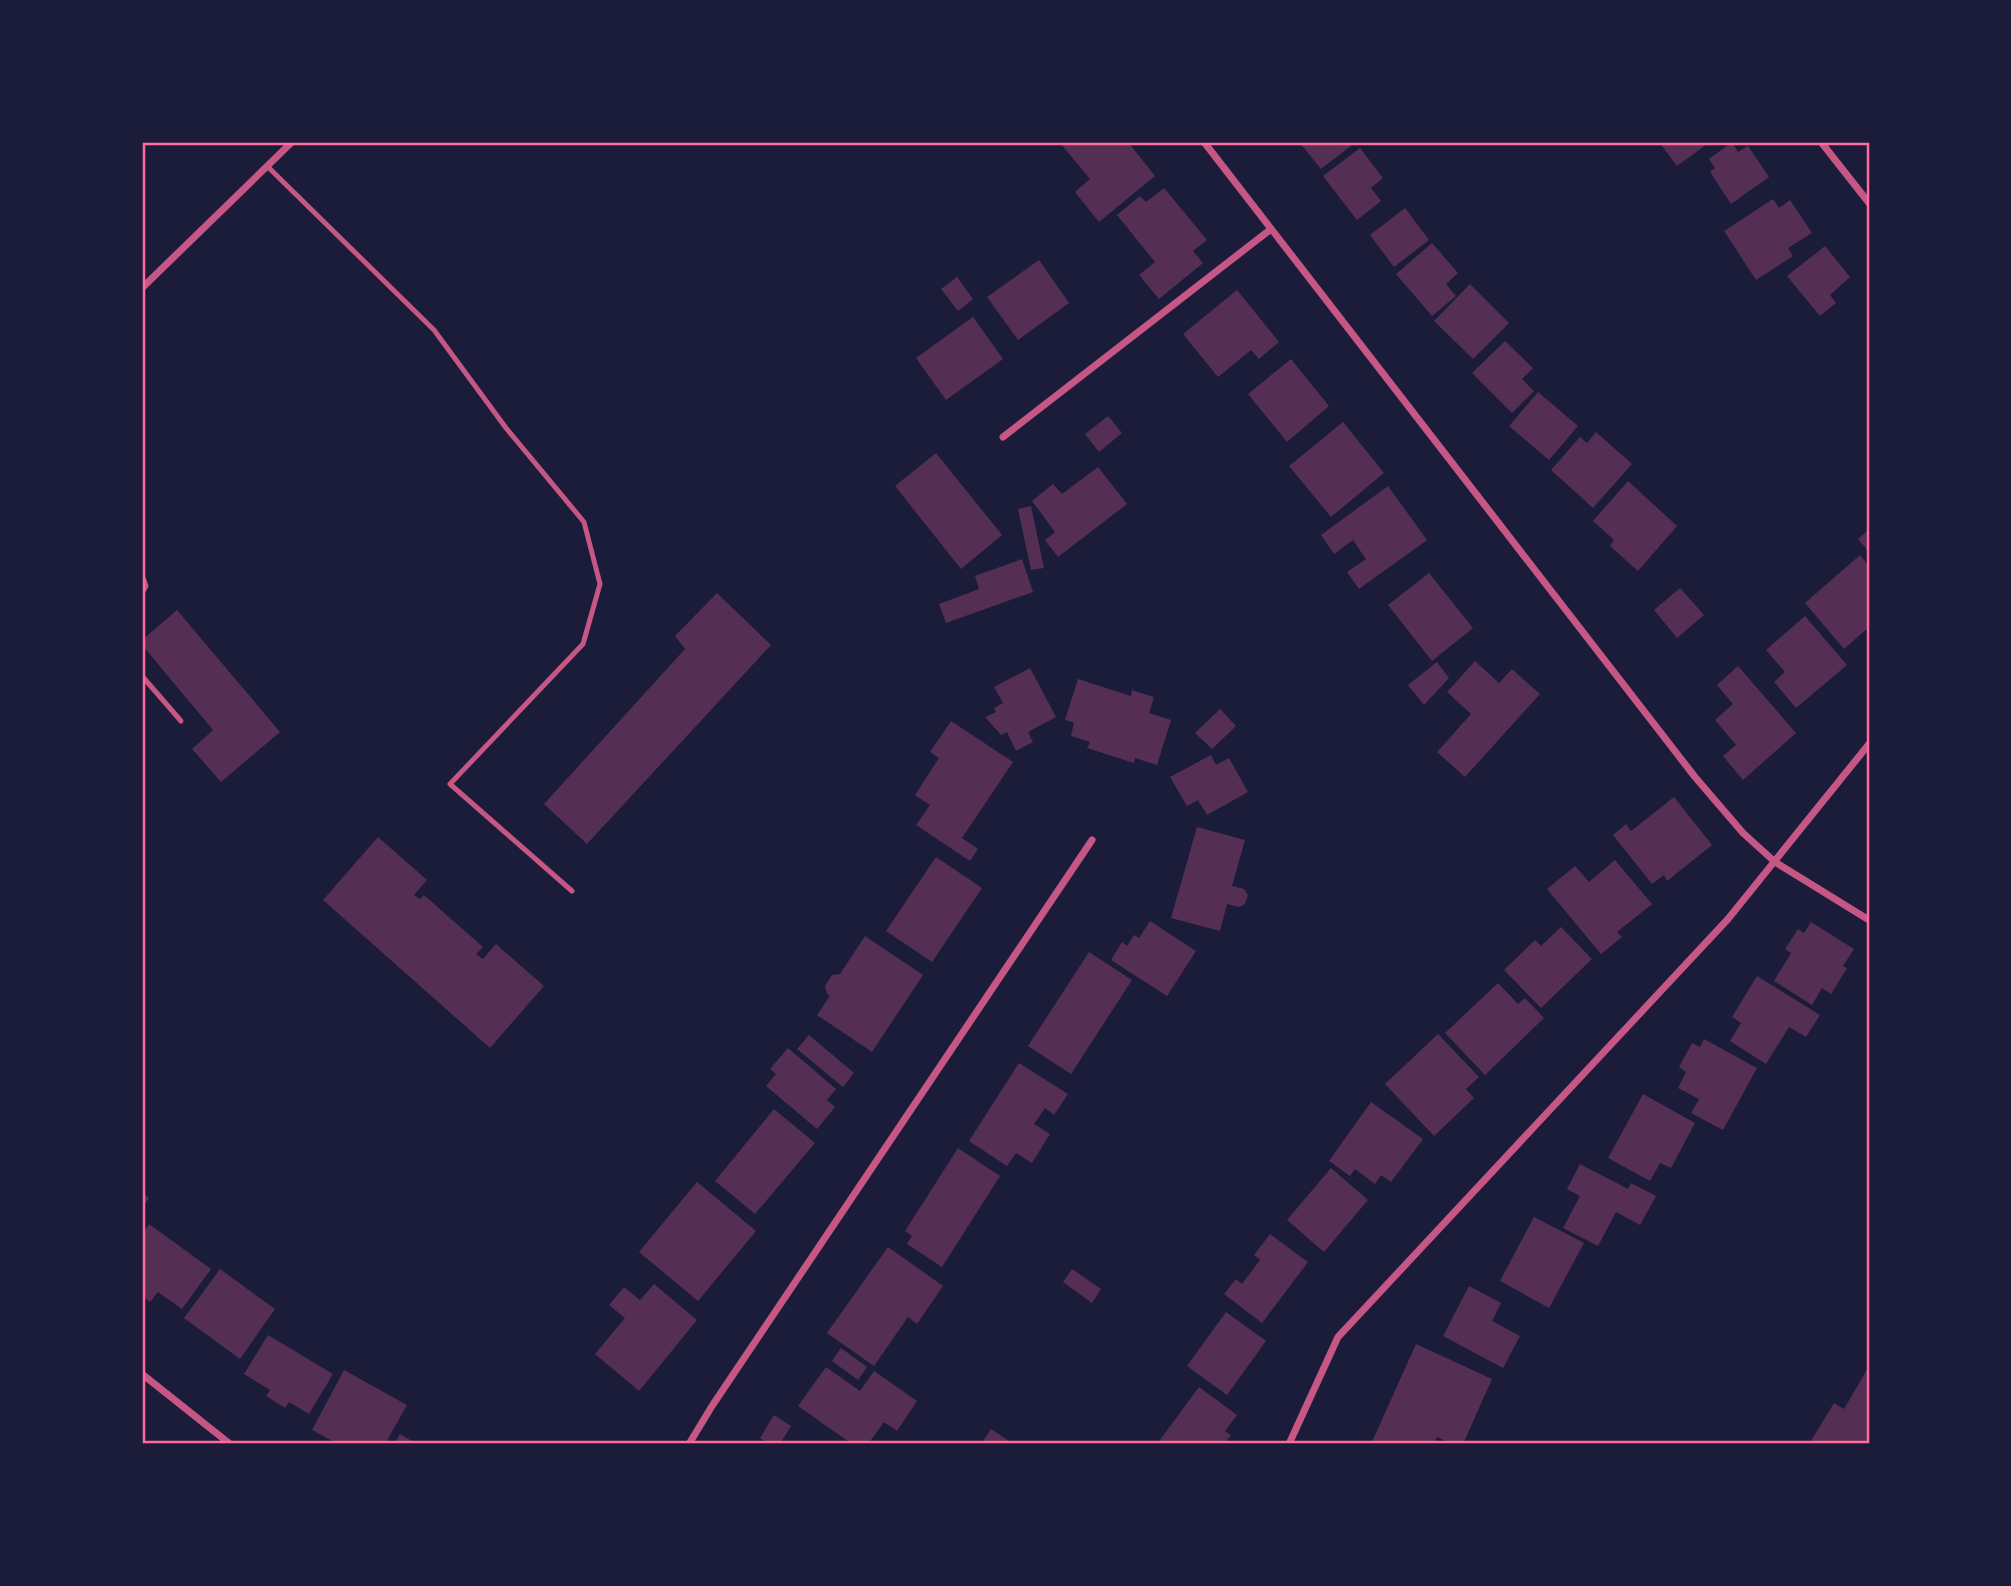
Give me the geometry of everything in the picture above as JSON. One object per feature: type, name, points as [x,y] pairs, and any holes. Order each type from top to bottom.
[{"type":"street","points":[[142,288],[292,142]]},
{"type":"street","points":[[1204,142],[1695,777],[1743,833],[1775,862],[1869,920]]},
{"type":"street","points":[[1821,142],[1869,203]]},
{"type":"street","points":[[1003,437],[1271,229]]},
{"type":"street","points":[[1289,1444],[1338,1337],[1728,919],[1869,744]]},
{"type":"street","points":[[689,1444],[1092,840]]},
{"type":"street","points":[[142,1374],[230,1444]]},
{"type":"lane","points":[[268,167],[434,330],[506,428],[584,522],[600,584],[583,644],[450,784],[572,891]]},
{"type":"lane","points":[[142,575],[146,586],[142,593]]},
{"type":"lane","points":[[142,676],[181,721]]},
{"type":"building","points":[[1128,142],[1155,176],[1099,222],[1075,192],[1090,179],[1061,144]]},
{"type":"building","points":[[1299,142],[1356,142],[1321,169]]},
{"type":"building","points":[[1659,142],[1710,142],[1677,166]]},
{"type":"building","points":[[1732,142],[1738,152],[1748,146],[1769,177],[1731,204],[1710,172],[1715,168],[1709,159]]},
{"type":"building","points":[[1360,148],[1383,178],[1371,188],[1381,201],[1357,220],[1323,176]]},
{"type":"building","points":[[1164,188],[1207,240],[1193,251],[1203,263],[1159,299],[1139,275],[1155,262],[1117,215],[1140,196],[1146,202]]},
{"type":"building","points":[[1773,199],[1779,208],[1790,200],[1812,233],[1788,248],[1793,256],[1756,280],[1724,231]]},
{"type":"building","points":[[1405,208],[1429,240],[1394,267],[1370,235]]},
{"type":"building","points":[[1432,243],[1458,273],[1446,284],[1456,296],[1432,316],[1396,274]]},
{"type":"building","points":[[1825,246],[1850,277],[1830,295],[1836,303],[1820,316],[1787,276]]},
{"type":"building","points":[[1039,260],[1069,303],[1018,340],[987,297]]},
{"type":"building","points":[[957,277],[973,299],[958,311],[941,289]]},
{"type":"building","points":[[1470,284],[1509,323],[1473,359],[1434,321]]},
{"type":"building","points":[[1237,290],[1279,342],[1259,359],[1251,350],[1218,377],[1183,334]]},
{"type":"building","points":[[973,317],[1003,359],[946,400],[916,358]]},
{"type":"building","points":[[1505,341],[1533,368],[1522,379],[1534,391],[1512,413],[1472,373]]},
{"type":"building","points":[[1291,359],[1329,406],[1287,442],[1248,394]]},
{"type":"building","points":[[1538,392],[1578,426],[1549,460],[1509,426]]},
{"type":"building","points":[[1108,416],[1122,433],[1099,452],[1085,434]]},
{"type":"building","points":[[1343,422],[1384,473],[1331,517],[1289,466]]},
{"type":"building","points":[[1596,432],[1632,464],[1593,508],[1551,470],[1580,437],[1587,443]]},
{"type":"building","points":[[936,453],[1002,535],[961,569],[895,486]]},
{"type":"building","points":[[1098,467],[1127,504],[1058,557],[1045,540],[1055,532],[1032,501],[1053,484],[1062,494]]},
{"type":"building","points":[[1628,481],[1677,526],[1638,571],[1610,546],[1614,540],[1593,521]]},
{"type":"building","points":[[1388,486],[1427,540],[1359,589],[1347,572],[1366,559],[1353,540],[1334,554],[1321,535]]},
{"type":"building","points":[[1031,506],[1044,568],[1031,570],[1018,509]]},
{"type":"building","points":[[1869,529],[1869,552],[1858,539]]},
{"type":"building","points":[[1860,555],[1869,566],[1869,627],[1844,649],[1805,603]]},
{"type":"building","points":[[1022,559],[1033,592],[946,623],[939,604],[979,589],[975,576]]},
{"type":"building","points":[[1429,573],[1473,628],[1432,661],[1388,605]]},
{"type":"building","points":[[1680,588],[1704,615],[1677,638],[1654,610]]},
{"type":"building","points":[[717,593],[771,645],[587,844],[544,804],[685,649],[675,636]]},
{"type":"building","points":[[177,610],[280,732],[221,782],[192,749],[213,730],[142,645],[142,640]]},
{"type":"building","points":[[1805,616],[1847,665],[1796,708],[1774,682],[1785,672],[1766,650]]},
{"type":"building","points":[[1475,661],[1499,683],[1512,669],[1540,694],[1465,777],[1437,752],[1471,714],[1447,692]]},
{"type":"building","points":[[1437,662],[1449,678],[1424,705],[1408,685]]},
{"type":"building","points":[[1738,666],[1796,733],[1743,780],[1723,756],[1736,745],[1715,720],[1733,704],[1717,685]]},
{"type":"building","points":[[1030,668],[1056,717],[1028,732],[1033,742],[1016,751],[1007,732],[1001,735],[985,717],[996,712],[994,708],[1003,703],[994,687]]},
{"type":"building","points":[[1078,679],[1131,696],[1132,690],[1154,697],[1149,713],[1171,720],[1157,765],[1135,758],[1134,763],[1087,748],[1090,742],[1071,736],[1074,723],[1065,720]]},
{"type":"building","points":[[1220,709],[1236,726],[1212,749],[1195,733]]},
{"type":"building","points":[[951,721],[1013,762],[962,838],[978,849],[970,861],[916,825],[930,805],[915,795],[939,758],[930,752]]},
{"type":"building","points":[[1211,755],[1216,765],[1229,758],[1248,792],[1207,815],[1198,800],[1187,806],[1170,777]]},
{"type":"building","points":[[1674,797],[1712,845],[1667,881],[1664,875],[1652,884],[1613,835],[1626,824],[1631,831]]},
{"type":"building","points":[[1197,827],[1245,840],[1232,886],[1244,889],[1248,895],[1245,904],[1239,907],[1227,904],[1220,931],[1171,918]]},
{"type":"building","points":[[378,837],[427,880],[414,895],[420,899],[424,895],[483,947],[476,954],[483,959],[496,944],[544,986],[490,1048],[323,900]]},
{"type":"building","points":[[936,857],[982,888],[932,962],[886,931]]},
{"type":"building","points":[[1615,860],[1652,904],[1617,932],[1622,937],[1601,954],[1547,889],[1575,866],[1589,882]]},
{"type":"building","points":[[1150,921],[1196,951],[1167,996],[1111,960],[1122,942],[1127,946],[1134,935],[1139,938]]},
{"type":"building","points":[[1811,922],[1854,949],[1843,966],[1847,968],[1831,994],[1822,988],[1812,1005],[1774,981],[1791,953],[1785,949],[1798,929],[1804,933]]},
{"type":"building","points":[[1561,927],[1592,959],[1541,1008],[1504,970],[1535,940],[1541,946]]},
{"type":"building","points":[[865,936],[923,975],[872,1052],[817,1015],[830,996],[825,986],[832,975],[840,974]]},
{"type":"building","points":[[1089,952],[1132,980],[1071,1074],[1028,1046]]},
{"type":"building","points":[[1757,976],[1820,1015],[1806,1037],[1789,1027],[1766,1064],[1730,1041],[1741,1023],[1732,1017]]},
{"type":"building","points":[[1498,983],[1518,1004],[1525,998],[1544,1018],[1485,1075],[1445,1033]]},
{"type":"building","points":[[1438,1034],[1479,1077],[1466,1089],[1474,1098],[1434,1136],[1385,1084]]},
{"type":"building","points":[[809,1035],[854,1073],[843,1087],[797,1049]]},
{"type":"building","points":[[1704,1039],[1757,1068],[1723,1130],[1691,1113],[1699,1099],[1678,1088],[1686,1072],[1679,1067],[1692,1043],[1700,1047]]},
{"type":"building","points":[[788,1048],[836,1089],[827,1100],[835,1107],[817,1129],[766,1086],[776,1074],[770,1069]]},
{"type":"building","points":[[1019,1063],[1068,1094],[1054,1115],[1045,1108],[1034,1124],[1050,1134],[1032,1163],[1016,1153],[1007,1166],[969,1141]]},
{"type":"building","points":[[1643,1094],[1695,1123],[1671,1168],[1660,1163],[1650,1181],[1608,1158]]},
{"type":"building","points":[[1371,1102],[1423,1139],[1391,1182],[1381,1175],[1375,1184],[1355,1169],[1350,1176],[1329,1161]]},
{"type":"building","points":[[774,1109],[815,1143],[755,1214],[715,1181]]},
{"type":"building","points":[[958,1148],[1000,1176],[942,1267],[907,1244],[912,1236],[905,1231]]},
{"type":"building","points":[[1580,1164],[1628,1189],[1631,1183],[1656,1196],[1640,1225],[1616,1212],[1598,1246],[1563,1228],[1580,1196],[1567,1189]]},
{"type":"building","points":[[1331,1168],[1368,1200],[1324,1252],[1287,1220]]},
{"type":"building","points":[[697,1182],[756,1231],[698,1301],[639,1252]]},
{"type":"building","points":[[142,1193],[149,1198],[142,1208]]},
{"type":"building","points":[[1534,1217],[1584,1243],[1549,1308],[1500,1281]]},
{"type":"building","points":[[149,1224],[211,1269],[182,1309],[158,1292],[150,1302],[142,1296],[142,1235]]},
{"type":"building","points":[[1270,1234],[1308,1262],[1262,1323],[1224,1294],[1236,1279],[1242,1284],[1260,1260],[1254,1255]]},
{"type":"building","points":[[888,1247],[943,1286],[917,1324],[908,1317],[874,1366],[827,1333]]},
{"type":"building","points":[[220,1269],[275,1309],[240,1359],[184,1318]]},
{"type":"building","points":[[1072,1269],[1101,1289],[1092,1303],[1063,1282]]},
{"type":"building","points":[[654,1284],[697,1320],[639,1391],[595,1354],[625,1318],[609,1305],[624,1287],[640,1300]]},
{"type":"building","points":[[1469,1286],[1501,1303],[1492,1321],[1520,1336],[1503,1368],[1443,1336]]},
{"type":"building","points":[[1226,1312],[1266,1341],[1227,1395],[1187,1366]]},
{"type":"building","points":[[268,1335],[333,1374],[309,1414],[289,1402],[285,1408],[266,1396],[270,1390],[244,1374]]},
{"type":"building","points":[[1416,1344],[1492,1379],[1463,1444],[1453,1444],[1437,1437],[1433,1444],[1371,1444]]},
{"type":"building","points":[[841,1348],[867,1367],[858,1380],[832,1361]]},
{"type":"building","points":[[1869,1366],[1869,1444],[1809,1444],[1834,1403],[1844,1409]]},
{"type":"building","points":[[826,1367],[860,1391],[874,1371],[917,1401],[897,1431],[884,1422],[868,1444],[852,1444],[798,1406]]},
{"type":"building","points":[[344,1370],[407,1405],[385,1444],[338,1444],[312,1430]]},
{"type":"building","points":[[1199,1387],[1237,1415],[1225,1431],[1231,1435],[1224,1444],[1157,1444]]},
{"type":"building","points":[[774,1415],[791,1426],[780,1444],[770,1444],[760,1438]]},
{"type":"building","points":[[991,1429],[1014,1444],[981,1444]]},
{"type":"building","points":[[400,1434],[417,1444],[394,1444]]}]
